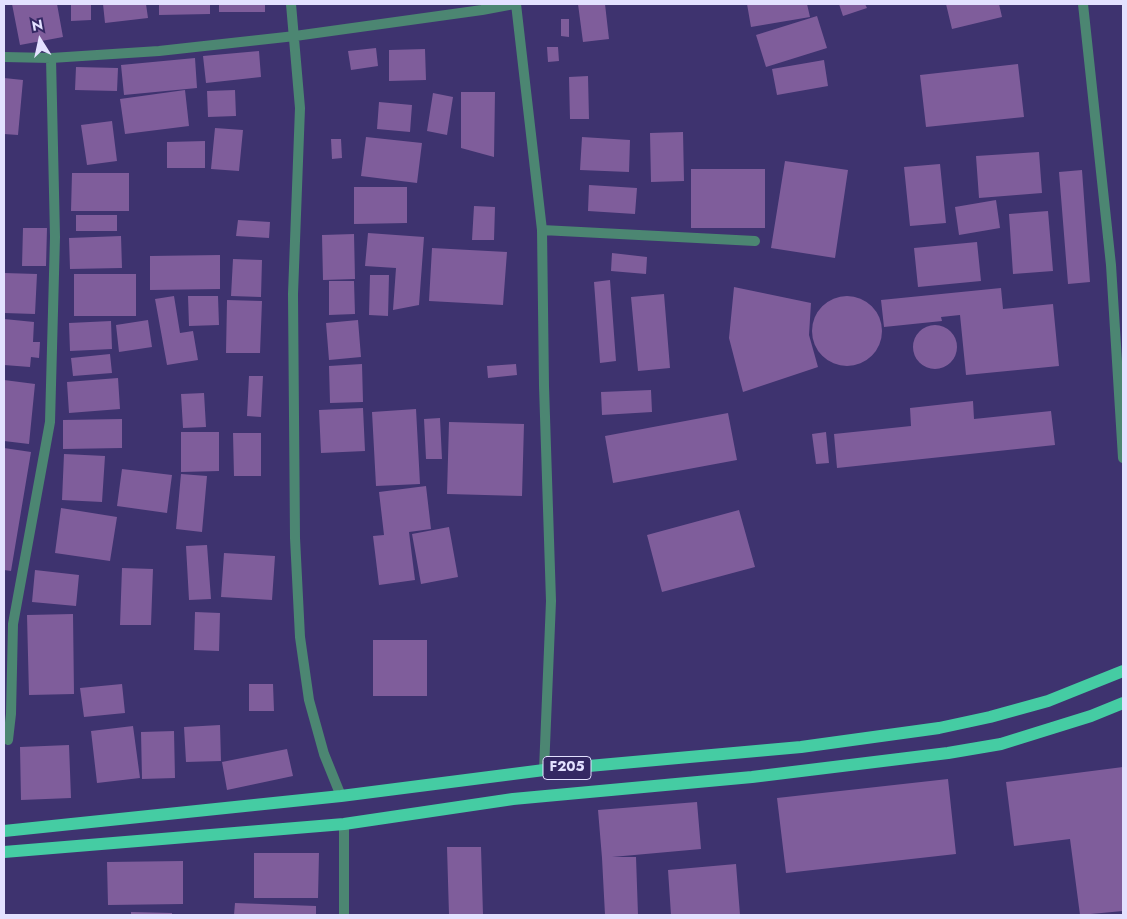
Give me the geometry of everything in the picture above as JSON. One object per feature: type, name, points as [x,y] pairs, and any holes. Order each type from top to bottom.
[{"type":"main road","name":"F205","points":[[4,831],[341,796],[544,770],[801,747],[939,728],[990,717],[1048,701],[1123,671]]},
{"type":"main road","name":"F205","points":[[4,852],[344,824],[513,799],[752,777],[948,753],[1001,744],[1083,719],[1123,703]]},
{"type":"street","points":[[291,4],[300,108],[292,294],[295,538],[300,637],[309,700],[324,754],[341,796]]},
{"type":"street","points":[[4,57],[52,58],[159,51],[294,36],[515,4],[542,230],[544,386],[551,601],[544,770]]},
{"type":"street","points":[[1083,4],[1110,265],[1123,458]]},
{"type":"street","points":[[8,740],[11,714],[13,624],[50,422],[55,238],[52,58]]},
{"type":"street","points":[[542,230],[755,241]]},
{"type":"street","points":[[344,824],[344,915]]},
{"type":"building","points":[[12,4],[57,4],[63,37],[20,45]]},
{"type":"building","points":[[71,4],[91,4],[91,20],[71,21]]},
{"type":"building","points":[[103,4],[146,4],[148,18],[105,23]]},
{"type":"building","points":[[159,4],[210,4],[210,14],[159,15]]},
{"type":"building","points":[[219,4],[265,4],[265,12],[219,12]]},
{"type":"building","points":[[578,4],[605,4],[609,39],[583,42]]},
{"type":"building","points":[[747,4],[807,4],[810,17],[751,27]]},
{"type":"building","points":[[839,4],[865,4],[867,8],[843,16]]},
{"type":"building","points":[[946,4],[999,4],[1002,17],[952,29]]},
{"type":"building","points":[[817,16],[827,48],[766,67],[756,35]]},
{"type":"building","points":[[561,19],[569,19],[569,37],[561,36]]},
{"type":"building","points":[[547,47],[558,47],[559,61],[548,62]]},
{"type":"building","points":[[376,48],[378,66],[351,70],[348,51]]},
{"type":"building","points":[[425,49],[426,80],[389,81],[389,50]]},
{"type":"building","points":[[259,51],[261,77],[206,83],[203,56]]},
{"type":"building","points":[[195,58],[197,88],[124,95],[121,65]]},
{"type":"building","points":[[824,60],[828,86],[777,95],[772,69]]},
{"type":"building","points":[[1018,64],[1024,117],[926,127],[920,75]]},
{"type":"building","points":[[76,67],[118,68],[117,91],[75,90]]},
{"type":"building","points":[[588,76],[589,119],[570,119],[569,77]]},
{"type":"building","points":[[4,78],[23,80],[18,135],[4,134]]},
{"type":"building","points":[[185,90],[189,126],[125,134],[120,99]]},
{"type":"building","points":[[235,90],[236,116],[208,117],[207,91]]},
{"type":"building","points":[[461,92],[495,92],[494,157],[461,148]]},
{"type":"building","points":[[433,93],[453,97],[447,135],[427,131]]},
{"type":"building","points":[[379,102],[412,105],[410,132],[377,129]]},
{"type":"building","points":[[112,121],[117,161],[87,165],[81,125]]},
{"type":"building","points":[[215,128],[243,130],[239,171],[211,169]]},
{"type":"building","points":[[683,132],[684,181],[651,182],[650,133]]},
{"type":"building","points":[[366,137],[422,143],[417,183],[361,176]]},
{"type":"building","points":[[582,137],[630,140],[629,172],[580,170]]},
{"type":"building","points":[[331,139],[341,139],[342,158],[332,159]]},
{"type":"building","points":[[205,141],[205,168],[167,168],[167,142]]},
{"type":"building","points":[[1039,152],[1042,193],[979,198],[976,156]]},
{"type":"building","points":[[785,161],[848,170],[835,258],[771,248]]},
{"type":"building","points":[[940,164],[946,223],[910,226],[904,167]]},
{"type":"building","points":[[691,169],[765,169],[765,228],[691,228]]},
{"type":"building","points":[[1082,170],[1090,282],[1068,284],[1059,172]]},
{"type":"building","points":[[72,173],[129,173],[129,211],[71,211]]},
{"type":"building","points":[[589,185],[637,188],[635,214],[588,211]]},
{"type":"building","points":[[354,187],[407,187],[407,223],[354,224]]},
{"type":"building","points":[[996,200],[1000,228],[959,235],[955,207]]},
{"type":"building","points":[[474,206],[495,207],[494,240],[472,240]]},
{"type":"building","points":[[1048,211],[1053,271],[1013,274],[1009,214]]},
{"type":"building","points":[[76,215],[117,215],[117,231],[76,231]]},
{"type":"building","points":[[238,220],[270,222],[269,238],[236,236]]},
{"type":"building","points":[[23,228],[47,228],[46,266],[22,266]]},
{"type":"building","points":[[368,233],[424,237],[419,305],[393,310],[396,268],[365,266]]},
{"type":"building","points":[[354,234],[355,279],[323,280],[322,235]]},
{"type":"building","points":[[121,236],[122,268],[70,269],[69,238]]},
{"type":"building","points":[[977,242],[981,281],[918,287],[914,248]]},
{"type":"building","points":[[432,248],[507,252],[503,305],[429,301]]},
{"type":"building","points":[[612,253],[647,257],[646,274],[611,271]]},
{"type":"building","points":[[220,255],[220,289],[150,290],[150,256]]},
{"type":"building","points":[[233,259],[262,260],[261,297],[231,296]]},
{"type":"building","points":[[4,273],[37,274],[35,314],[4,313]]},
{"type":"building","points":[[74,274],[136,274],[136,316],[74,316]]},
{"type":"building","points":[[370,275],[389,275],[388,316],[369,315]]},
{"type":"building","points":[[610,280],[616,361],[600,363],[594,282]]},
{"type":"building","points":[[329,281],[354,281],[355,314],[329,315]]},
{"type":"building","points":[[734,287],[811,303],[809,335],[818,367],[743,392],[729,338]]},
{"type":"building","points":[[1001,288],[1003,309],[1053,304],[1059,366],[966,375],[960,315],[941,317],[942,321],[884,327],[881,300]]},
{"type":"building","points":[[664,294],[670,368],[638,371],[631,297]]},
{"type":"building","points":[[174,296],[180,333],[193,331],[198,360],[167,365],[155,299]]},
{"type":"building","points":[[188,296],[218,296],[219,325],[189,326]]},
{"type":"building","points":[[847,296],[860,299],[872,306],[879,318],[882,331],[879,344],[872,356],[860,363],[847,366],[834,363],[822,356],[815,344],[812,331],[815,318],[822,306],[834,299]]},
{"type":"building","points":[[227,300],[262,301],[260,353],[226,353]]},
{"type":"building","points":[[4,319],[34,322],[33,342],[40,342],[39,358],[31,357],[30,367],[4,365]]},
{"type":"building","points":[[148,320],[152,347],[119,352],[116,325]]},
{"type":"building","points":[[358,320],[361,357],[329,360],[326,323]]},
{"type":"building","points":[[111,321],[112,349],[70,351],[69,323]]},
{"type":"building","points":[[935,325],[947,329],[953,335],[957,347],[953,359],[947,365],[935,369],[923,365],[917,359],[913,347],[917,335],[923,329]]},
{"type":"building","points":[[110,354],[112,373],[73,376],[71,358]]},
{"type":"building","points":[[362,364],[363,402],[330,403],[329,366]]},
{"type":"building","points":[[516,364],[517,375],[488,378],[487,366]]},
{"type":"building","points":[[249,376],[263,376],[261,417],[247,416]]},
{"type":"building","points":[[118,378],[120,409],[69,413],[67,382]]},
{"type":"building","points":[[4,380],[35,384],[29,444],[4,441]]},
{"type":"building","points":[[651,390],[652,412],[602,415],[601,392]]},
{"type":"building","points":[[204,393],[206,427],[183,428],[181,394]]},
{"type":"building","points":[[973,401],[974,419],[1051,411],[1055,445],[837,468],[834,434],[911,426],[910,408]]},
{"type":"building","points":[[363,408],[365,451],[321,453],[319,410]]},
{"type":"building","points":[[416,409],[420,484],[376,486],[372,412]]},
{"type":"building","points":[[728,413],[737,460],[613,483],[605,436]]},
{"type":"building","points":[[440,418],[442,459],[426,459],[424,419]]},
{"type":"building","points":[[122,419],[122,448],[63,449],[63,420]]},
{"type":"building","points":[[449,422],[524,424],[522,496],[447,494]]},
{"type":"building","points":[[181,432],[219,432],[219,471],[181,472]]},
{"type":"building","points":[[826,432],[829,463],[816,464],[812,434]]},
{"type":"building","points":[[233,433],[261,433],[261,476],[234,476]]},
{"type":"building","points":[[4,448],[31,452],[11,571],[4,570]]},
{"type":"building","points":[[64,454],[105,456],[102,502],[62,500]]},
{"type":"building","points":[[122,469],[172,475],[167,513],[117,506]]},
{"type":"building","points":[[181,474],[207,476],[202,532],[176,529]]},
{"type":"building","points":[[426,486],[431,529],[409,532],[415,580],[379,585],[373,536],[384,535],[379,492]]},
{"type":"building","points":[[61,508],[117,517],[110,561],[55,553]]},
{"type":"building","points":[[739,510],[755,567],[662,592],[647,535]]},
{"type":"building","points":[[449,527],[458,577],[421,584],[412,534]]},
{"type":"building","points":[[207,545],[211,599],[189,600],[186,546]]},
{"type":"building","points":[[224,553],[275,556],[272,600],[221,597]]},
{"type":"building","points":[[122,568],[153,569],[151,625],[120,625]]},
{"type":"building","points":[[35,570],[79,575],[76,606],[32,602]]},
{"type":"building","points":[[195,612],[220,613],[219,651],[194,650]]},
{"type":"building","points":[[73,614],[74,694],[29,695],[27,615]]},
{"type":"building","points":[[373,640],[427,640],[427,696],[373,696]]},
{"type":"building","points":[[122,684],[125,713],[84,717],[80,688]]},
{"type":"building","points":[[249,684],[273,684],[274,711],[249,711]]},
{"type":"building","points":[[220,725],[221,761],[186,762],[184,727]]},
{"type":"building","points":[[133,726],[140,778],[97,783],[91,731]]},
{"type":"building","points":[[174,731],[175,778],[142,779],[141,732]]},
{"type":"building","points":[[69,745],[71,798],[21,800],[20,747]]},
{"type":"building","points":[[287,749],[293,776],[227,790],[222,762]]},
{"type":"building","points":[[1123,767],[1123,911],[1080,915],[1070,839],[1014,846],[1006,782]]},
{"type":"building","points":[[948,779],[956,854],[786,873],[777,798]]},
{"type":"building","points":[[697,802],[701,849],[612,857],[636,857],[638,915],[605,915],[598,810]]},
{"type":"building","points":[[447,847],[481,847],[483,915],[449,915]]},
{"type":"building","points":[[254,853],[319,853],[318,898],[254,898]]},
{"type":"building","points":[[183,861],[183,904],[108,905],[107,862]]},
{"type":"building","points":[[736,864],[740,915],[671,915],[668,870]]},
{"type":"building","points":[[235,903],[316,906],[316,915],[234,915]]},
{"type":"building","points":[[131,912],[172,913],[172,915],[131,915]]}]
